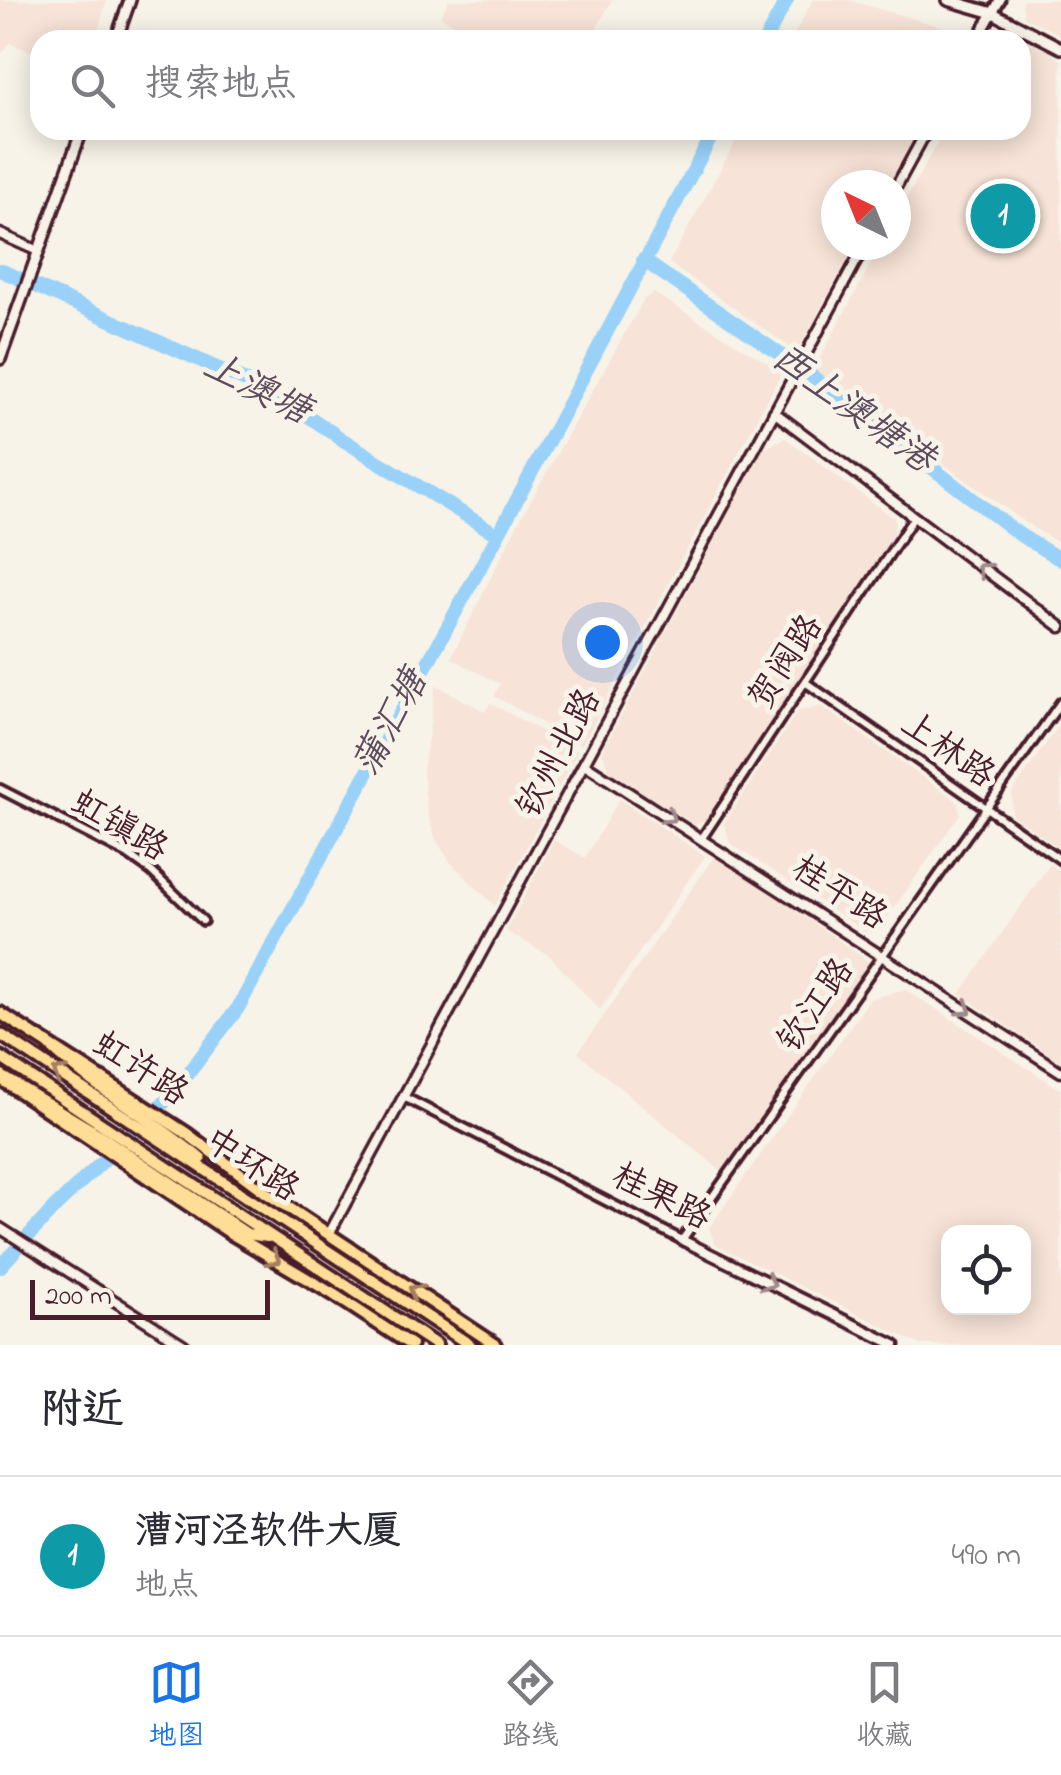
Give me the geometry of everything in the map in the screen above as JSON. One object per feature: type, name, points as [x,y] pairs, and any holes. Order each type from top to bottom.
[{"type":"main road","points":[[120,30],[130,0]]},
{"type":"main road","points":[[948,0],[992,13],[1026,30]]},
{"type":"main road","points":[[1031,33],[1061,48]]},
{"type":"main road","points":[[0,359],[78,140]]},
{"type":"main road","name":"虹许路","points":[[0,1013],[126,1104],[496,1345]]},
{"type":"main road","name":"中环路","points":[[0,1034],[126,1104],[168,1132],[242,1193],[470,1345]]},
{"type":"main road","name":"中环路","points":[[0,1057],[140,1161],[274,1238],[436,1345]]},
{"type":"main road","points":[[0,1076],[98,1133],[232,1234],[411,1345]]},
{"type":"street","points":[[983,30],[1000,0]]},
{"type":"street","points":[[906,170],[922,140]]},
{"type":"street","points":[[0,234],[38,250]]},
{"type":"street","name":"钦州北路","points":[[329,1234],[856,260]]},
{"type":"street","points":[[774,412],[1061,627]]},
{"type":"street","name":"贺阀路","points":[[702,838],[914,517]]},
{"type":"street","name":"上林路","points":[[804,682],[1061,860]]},
{"type":"street","name":"钦江路","points":[[682,1240],[1061,702]]},
{"type":"street","name":"桂平路","points":[[586,765],[1061,1072]]},
{"type":"street","name":"虹镇路","points":[[0,789],[127,854],[203,920]]},
{"type":"street","name":"桂果路","points":[[404,1097],[896,1345]]},
{"type":"street","points":[[1,1229],[184,1345]]},
{"type":"shaded area","points":[[0,0],[107,0],[98,30],[30,30],[30,51],[10,43],[0,55]]},
{"type":"shaded area","points":[[449,0],[612,0],[596,30],[464,30],[440,16]]},
{"type":"shaded area","points":[[813,0],[847,0],[953,30],[796,30]]},
{"type":"shaded area","points":[[1022,0],[1061,0],[1061,35],[1024,17]]},
{"type":"shaded area","points":[[1031,44],[1061,60],[1061,544],[813,371],[873,260],[911,260],[911,190],[939,140],[1031,140]]},
{"type":"shaded area","points":[[737,140],[913,140],[896,170],[821,170],[821,260],[847,260],[797,352],[669,263]]},
{"type":"shaded area","points":[[654,293],[782,372],[582,745],[494,696],[500,684],[451,658],[516,527],[644,299]]},
{"type":"shaded area","points":[[785,438],[895,519],[894,534],[705,821],[695,825],[609,770],[602,752],[763,449]]},
{"type":"shaded area","points":[[436,685],[485,712],[490,703],[578,751],[495,906],[451,863],[436,840],[427,811],[423,772]]},
{"type":"shaded area","points":[[822,707],[957,801],[960,814],[880,928],[866,932],[730,843],[724,823],[798,711]]},
{"type":"shaded area","points":[[1061,722],[1061,849],[1012,815],[1012,793]]},
{"type":"shaded area","points":[[619,799],[705,856],[600,1010],[549,955],[506,931],[554,840],[585,858]]},
{"type":"shaded area","points":[[716,854],[872,964],[725,1174],[578,1053]]},
{"type":"shaded area","points":[[1050,864],[1061,872],[1061,1062],[960,994]]},
{"type":"shaded area","points":[[905,989],[1061,1090],[1061,1345],[921,1345],[715,1244],[709,1228],[870,999]]},
{"type":"waterway","name":"蒲汇塘","points":[[770,30],[787,0]]},
{"type":"waterway","name":"蒲汇塘","points":[[0,1267],[55,1207],[172,1095],[238,1008],[710,140]]},
{"type":"waterway","name":"西上澳塘港","points":[[643,260],[813,377],[1020,535],[1061,560]]},
{"type":"waterway","name":"上澳塘","points":[[0,270],[279,396],[498,535]]},
{"type":"place","name":"漕河泾软件大厦","points":[[1003,216]]}]
